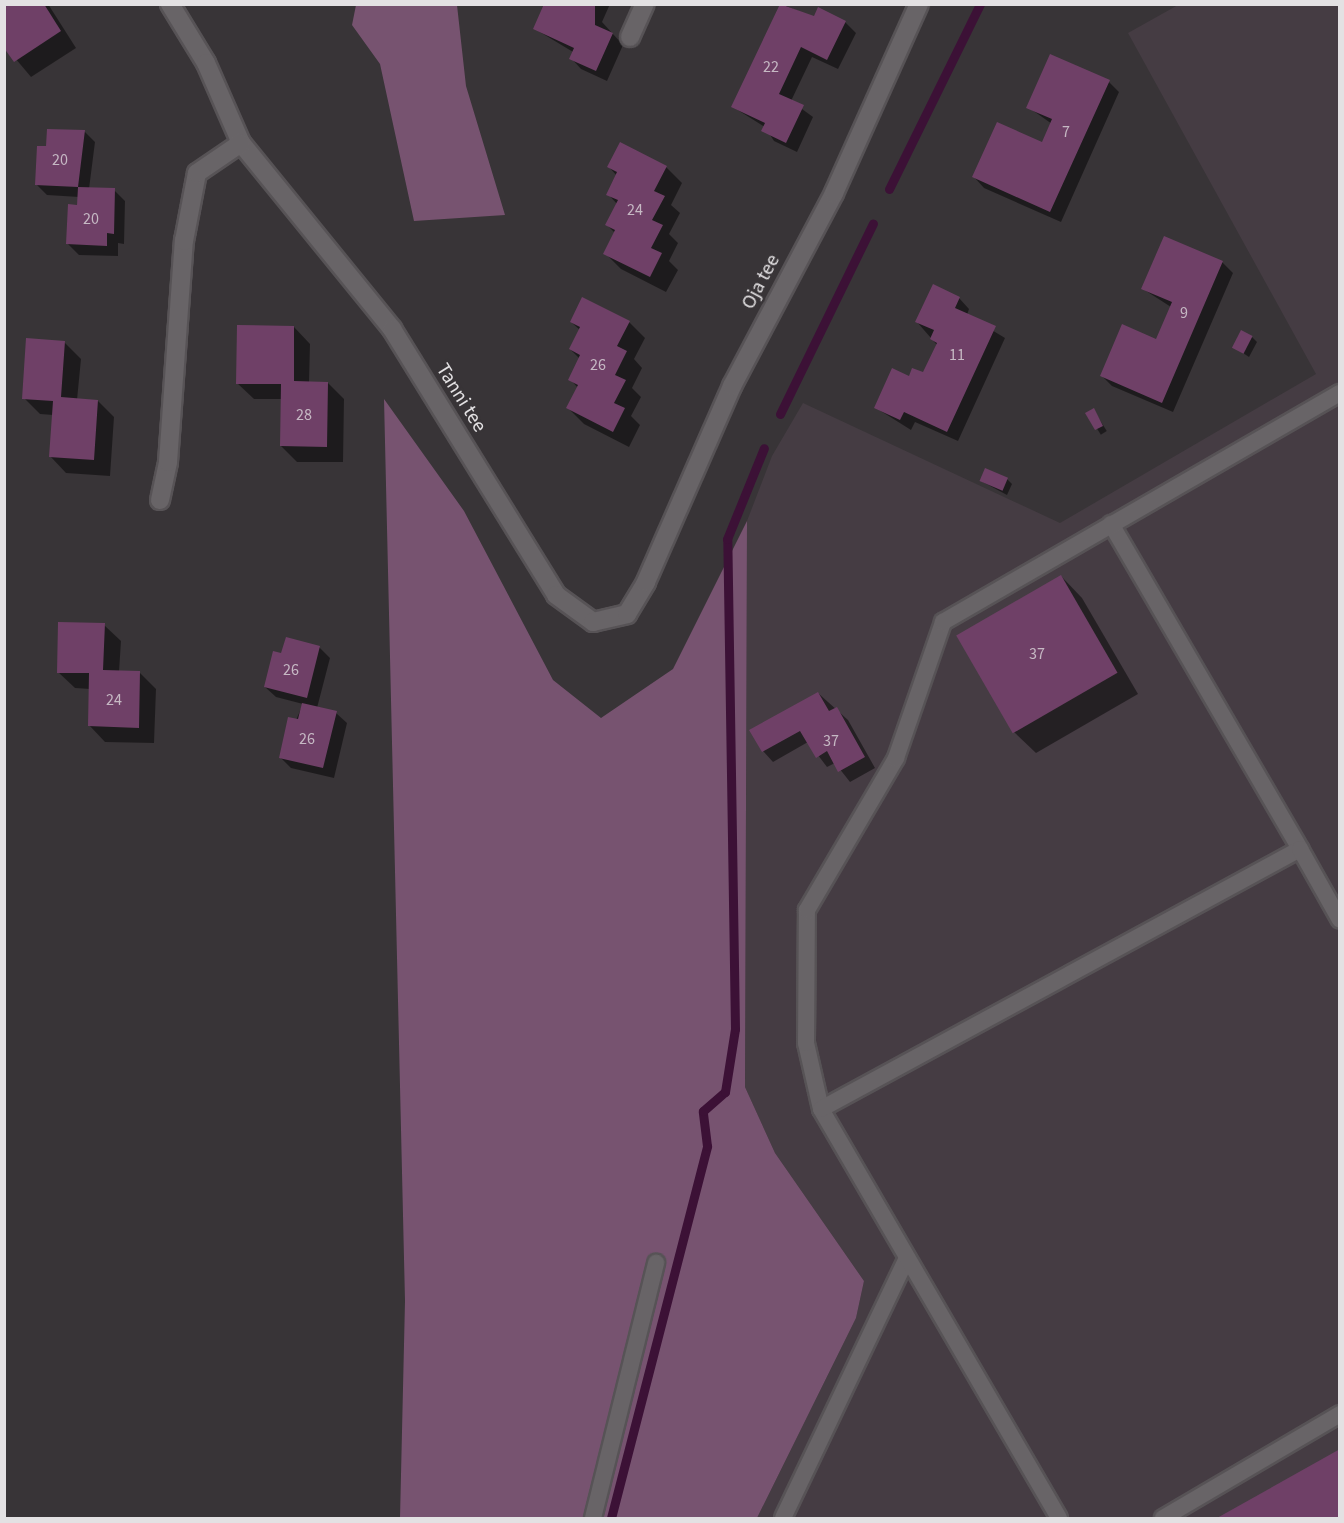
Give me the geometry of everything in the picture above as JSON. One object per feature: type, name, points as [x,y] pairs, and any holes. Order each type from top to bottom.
[{"type":"street","name":"Tanni tee","points":[[170,4],[206,63],[241,143],[392,329],[556,595],[593,622],[627,614],[646,582]]},
{"type":"street","points":[[630,37],[645,4]]},
{"type":"street","name":"Oja tee","points":[[646,582],[732,386],[834,193],[919,4]]},
{"type":"street","points":[[160,500],[168,462],[184,241],[197,173],[241,143]]},
{"type":"lane","points":[[1059,1518],[821,1108],[806,1043],[807,910],[896,758],[943,622],[1340,393]]},
{"type":"lane","points":[[1111,524],[1340,920]]},
{"type":"lane","points":[[821,1108],[1300,849]]},
{"type":"lane","points":[[783,1518],[907,1258]]},
{"type":"lane","points":[[593,1518],[656,1263]]},
{"type":"lane","points":[[1163,1518],[1340,1414]]},
{"type":"shaded area","points":[[356,5],[457,5],[466,86],[505,215],[414,221],[380,64],[352,25]]},
{"type":"shaded area","points":[[1178,5],[1339,5],[1339,1518],[757,1518],[856,1318],[864,1281],[775,1153],[745,1087],[747,521],[772,456],[803,403],[1060,523],[1316,374],[1128,33]]},
{"type":"shaded area","points":[[384,399],[464,511],[553,680],[601,718],[673,669],[747,521],[745,1087],[775,1153],[864,1281],[856,1318],[757,1518],[400,1518],[405,1301]]},
{"type":"building","points":[[44,4],[61,31],[14,62],[4,48],[4,6]]},
{"type":"building","points":[[544,4],[595,4],[595,25],[613,33],[596,71],[569,59],[574,48],[533,29]]},
{"type":"building","points":[[780,4],[814,16],[818,7],[846,21],[827,60],[801,47],[779,94],[804,105],[786,143],[761,131],[765,123],[731,107]]},
{"type":"building","points":[[1050,54],[1110,80],[1050,212],[972,177],[997,122],[1042,142],[1052,119],[1026,108]]},
{"type":"building","points":[[47,129],[85,130],[78,187],[35,185],[37,146],[46,146]]},
{"type":"building","points":[[620,142],[667,166],[654,191],[665,196],[652,220],[663,225],[651,248],[662,253],[650,277],[603,254],[615,230],[605,225],[618,200],[606,195],[617,172],[607,167]]},
{"type":"building","points":[[78,187],[115,188],[114,234],[107,233],[107,246],[66,244],[68,204],[77,205]]},
{"type":"building","points":[[1164,236],[1223,261],[1162,403],[1100,376],[1122,324],[1156,339],[1172,302],[1141,289]]},
{"type":"building","points":[[933,284],[960,297],[955,308],[996,326],[947,432],[904,412],[900,420],[874,408],[892,368],[909,376],[912,368],[923,372],[937,343],[930,339],[934,330],[915,322]]},
{"type":"building","points":[[582,297],[630,321],[617,346],[627,351],[615,375],[626,380],[614,403],[625,408],[613,432],[566,408],[578,385],[568,380],[580,355],[569,349],[580,327],[570,322]]},
{"type":"building","points":[[237,325],[294,326],[294,381],[328,382],[327,447],[280,446],[281,384],[236,384]]},
{"type":"building","points":[[1241,330],[1253,336],[1244,354],[1232,348]]},
{"type":"building","points":[[26,338],[65,341],[61,397],[98,400],[94,460],[49,457],[53,401],[22,399]]},
{"type":"building","points":[[1094,408],[1103,426],[1095,430],[1085,413]]},
{"type":"building","points":[[985,468],[1008,478],[1003,491],[980,481]]},
{"type":"building","points":[[1061,575],[1118,673],[1013,733],[956,636]]},
{"type":"building","points":[[58,622],[105,623],[103,670],[140,671],[139,728],[88,726],[89,673],[57,673]]},
{"type":"building","points":[[286,637],[320,646],[307,698],[264,687],[273,651],[281,653]]},
{"type":"building","points":[[818,692],[829,711],[837,707],[865,757],[838,772],[827,751],[816,758],[800,731],[762,752],[749,730]]},
{"type":"building","points":[[302,703],[337,711],[323,768],[279,758],[288,717],[298,719]]},
{"type":"building","points":[[1340,1449],[1340,1518],[1217,1518]]},
{"type":"waterway","points":[[889,189],[980,4]]},
{"type":"waterway","points":[[780,414],[873,223]]},
{"type":"waterway","points":[[611,1518],[707,1146],[703,1111],[725,1092],[735,1029],[727,539],[764,448]]}]
